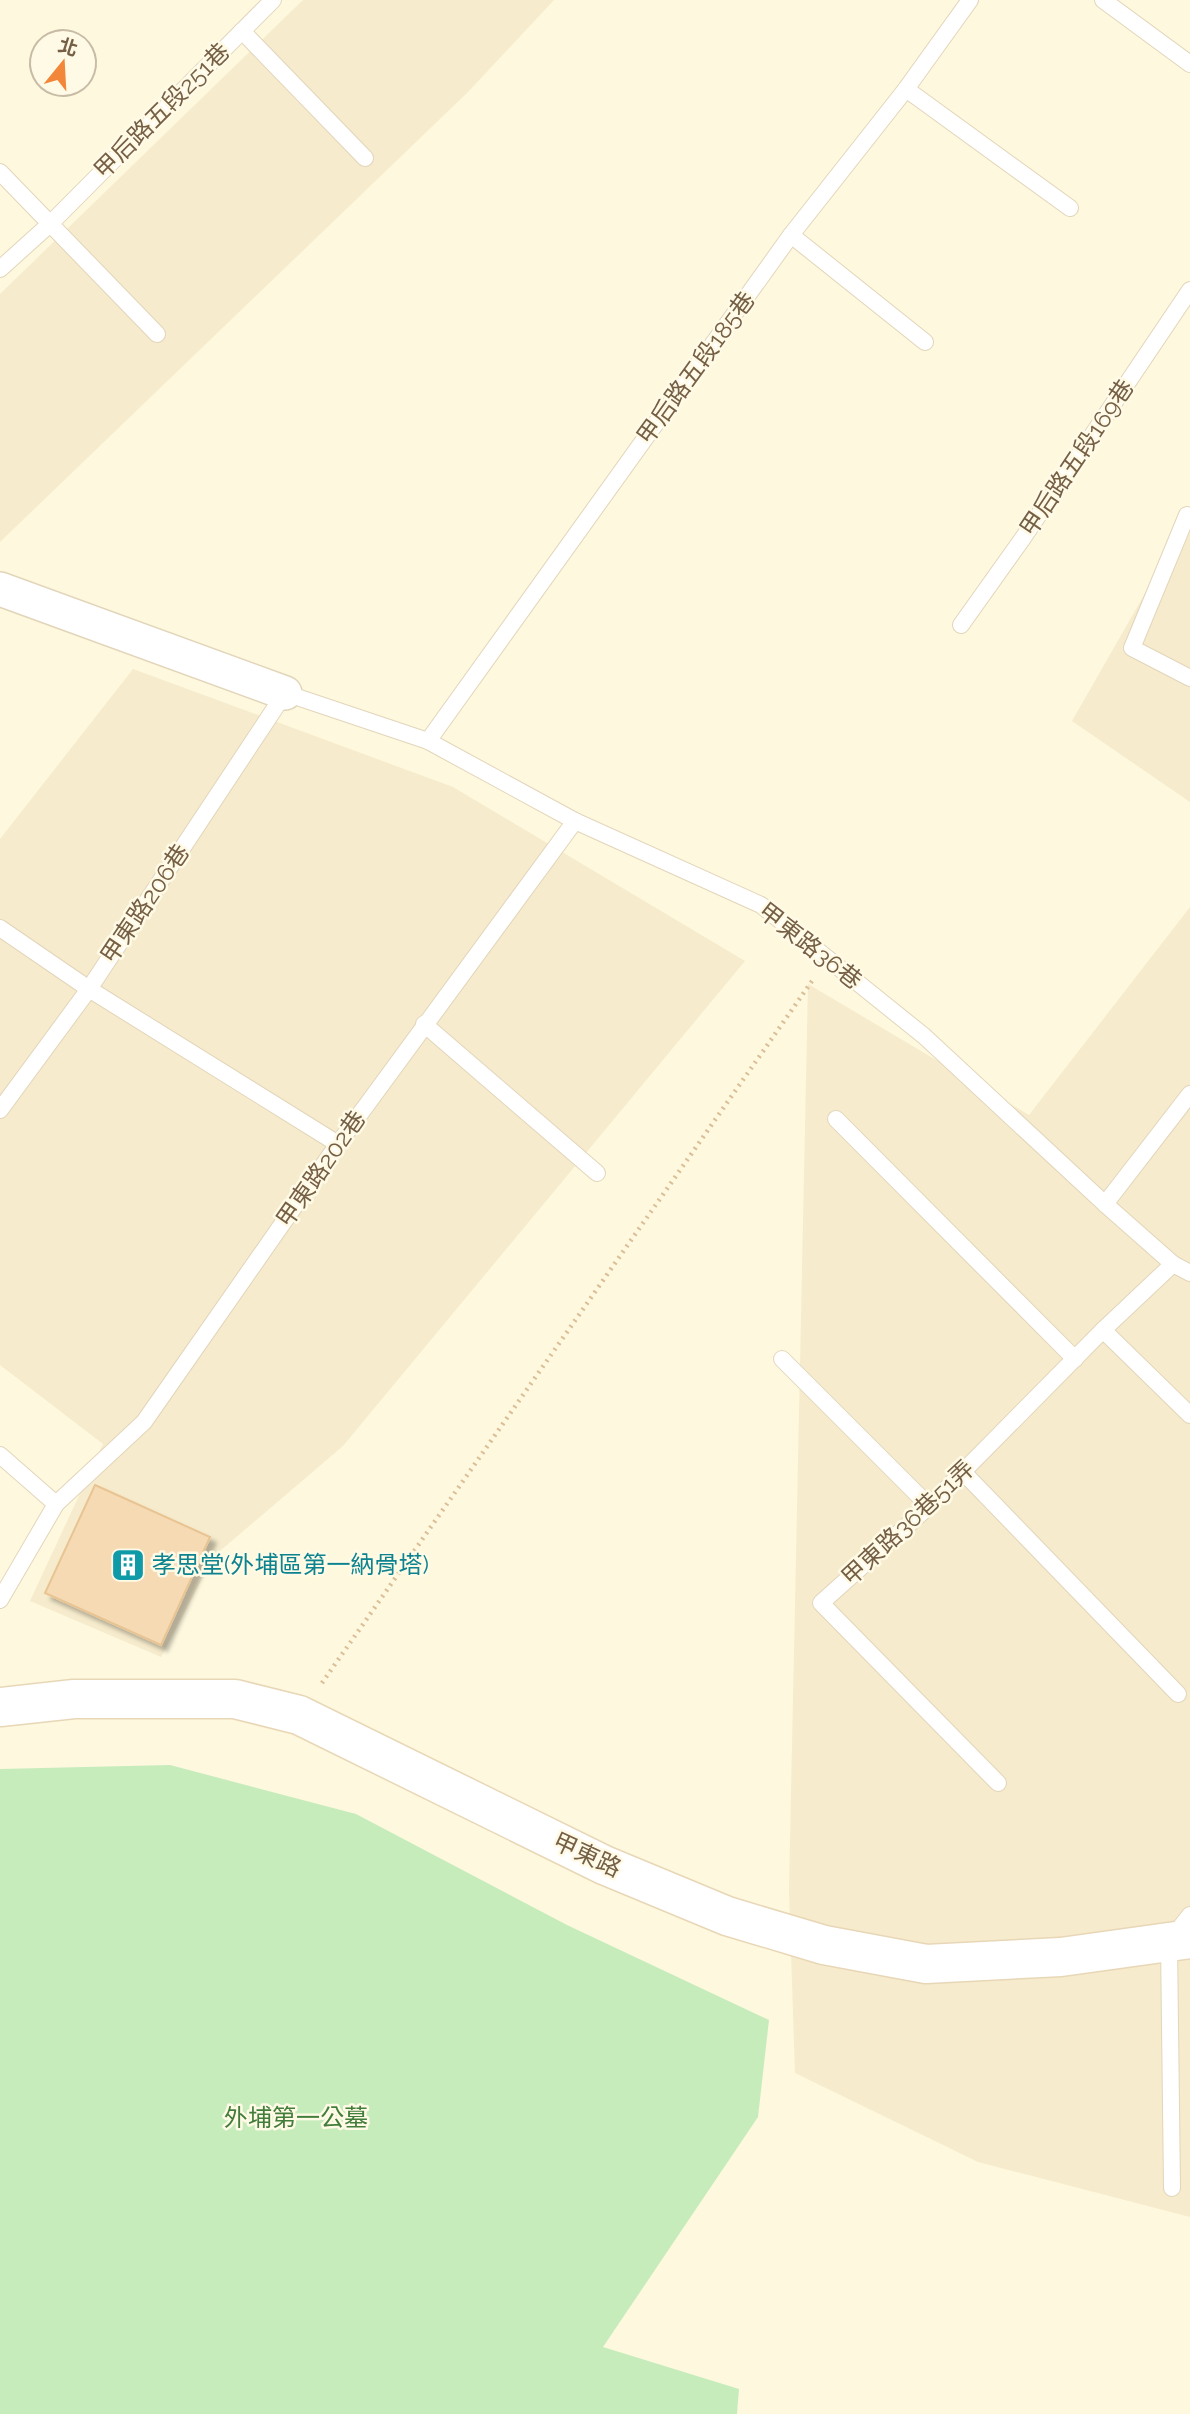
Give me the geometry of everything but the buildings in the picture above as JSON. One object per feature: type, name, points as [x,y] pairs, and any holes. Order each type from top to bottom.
[{"type":"street","points":[[0,589],[285,693]]},
{"type":"street","name":"甲東路","points":[[0,1707],[74,1699],[235,1699],[299,1715],[604,1865],[727,1916],[824,1945],[926,1964],[1061,1957],[1183,1932]]},
{"type":"lane","name":"甲后路五段251巷","points":[[0,269],[51,223],[273,0]]},
{"type":"lane","name":"甲后路五段185巷","points":[[428,741],[791,235],[906,89],[970,0]]},
{"type":"lane","points":[[1103,0],[1190,64]]},
{"type":"lane","points":[[242,31],[365,158]]},
{"type":"lane","points":[[906,89],[1070,208]]},
{"type":"lane","points":[[0,172],[157,334]]},
{"type":"lane","points":[[791,235],[925,342]]},
{"type":"lane","name":"甲后路五段169巷","points":[[961,625],[1190,290]]},
{"type":"lane","points":[[1189,516],[1132,648],[1190,678]]},
{"type":"lane","name":"甲東路36巷","points":[[285,693],[428,741],[575,821],[761,905],[924,1036],[1105,1204],[1173,1264],[1190,1273]]},
{"type":"lane","name":"甲東路206巷","points":[[0,1110],[89,989],[285,693]]},
{"type":"lane","name":"甲東路202巷","points":[[0,1600],[56,1504],[144,1422],[424,1024],[575,821]]},
{"type":"lane","points":[[0,928],[89,989],[338,1144]]},
{"type":"lane","points":[[424,1024],[597,1173]]},
{"type":"lane","points":[[1105,1204],[1190,1094]]},
{"type":"lane","points":[[836,1119],[1075,1359]]},
{"type":"lane","name":"甲東路36巷51弄","points":[[998,1783],[821,1603],[929,1506],[1103,1330],[1173,1264]]},
{"type":"lane","points":[[1103,1330],[1190,1416]]},
{"type":"lane","points":[[782,1359],[929,1506]]},
{"type":"lane","points":[[0,1455],[56,1504]]},
{"type":"lane","points":[[963,1472],[1178,1694]]},
{"type":"lane","points":[[1172,2188],[1183,1932]]},
{"type":"path","points":[[299,1715],[828,959]]},
{"type":"shaded area","points":[[303,0],[554,0],[468,92],[0,542],[0,294]]},
{"type":"shaded area","points":[[1190,515],[1190,802],[1072,721]]},
{"type":"shaded area","points":[[133,669],[453,787],[745,961],[343,1446],[214,1556],[161,1657],[30,1601],[103,1444],[0,1365],[0,839]]},
{"type":"shaded area","points":[[1190,907],[1190,2217],[978,2162],[795,2073],[789,1891],[808,984],[1029,1115]]},
{"type":"green space","name":"外埔第一公墓","points":[[170,1765],[356,1814],[567,1925],[769,2020],[758,2117],[603,2347],[739,2389],[737,2414],[0,2414],[0,1769]]},
{"type":"place","name":"孝思堂(外埔區第一納骨塔)","points":[[128,1565]]}]
